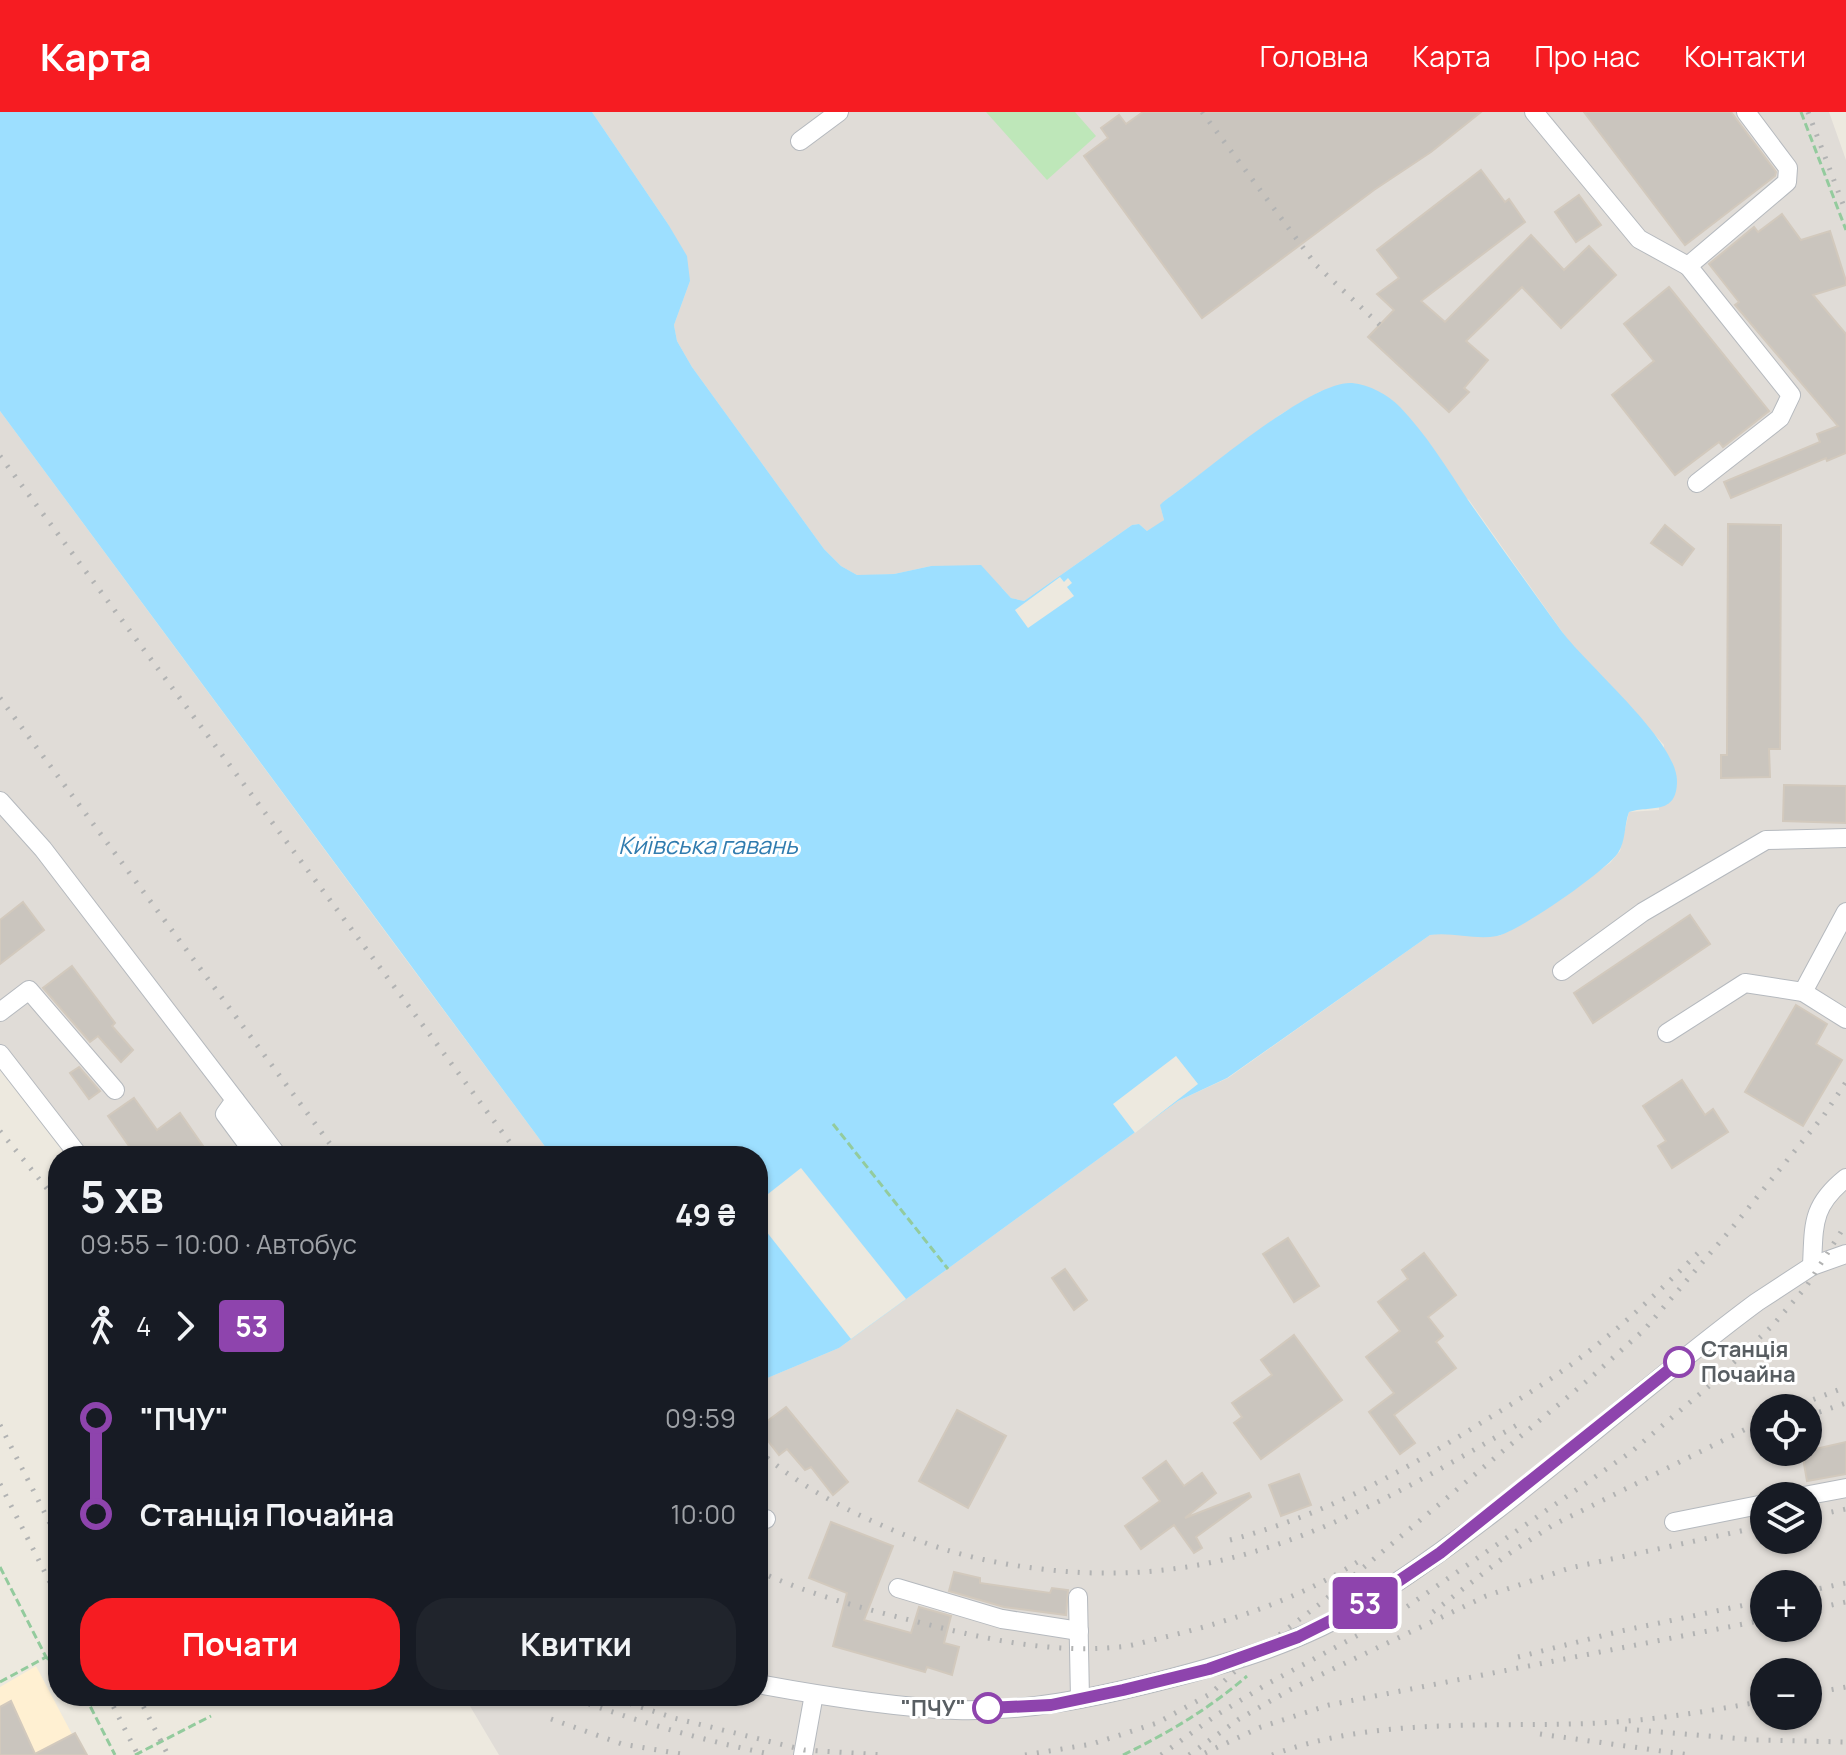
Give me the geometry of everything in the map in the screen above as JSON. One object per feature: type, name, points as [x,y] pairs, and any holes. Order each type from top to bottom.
[{"type":"street","points":[[800,141],[839,112]]},
{"type":"street","points":[[1534,112],[1639,239],[1688,266],[1791,395],[1780,418],[1697,483]]},
{"type":"street","points":[[1688,266],[1787,182],[1788,168],[1746,112]]},
{"type":"street","points":[[0,801],[43,849],[270,1146]]},
{"type":"street","points":[[1562,971],[1643,912],[1766,840],[1846,838]]},
{"type":"street","points":[[1803,992],[1846,912]]},
{"type":"street","points":[[1667,1033],[1745,983],[1803,992],[1846,1019]]},
{"type":"street","points":[[0,1012],[29,990],[115,1090]]},
{"type":"street","points":[[0,1054],[71,1146]]},
{"type":"street","points":[[235,1100],[225,1114],[249,1146]]},
{"type":"street","points":[[1818,1264],[1814,1224],[1822,1201],[1846,1178]]},
{"type":"street","points":[[768,1686],[958,1710],[1051,1705],[1209,1669],[1298,1637],[1366,1603],[1440,1553],[1717,1331],[1818,1264],[1846,1254]]},
{"type":"street","points":[[1822,1493],[1846,1488]]},
{"type":"street","points":[[1674,1522],[1750,1507]]},
{"type":"street","points":[[898,1588],[1002,1619],[1079,1631]]},
{"type":"street","points":[[1078,1597],[1080,1699]]},
{"type":"street","points":[[803,1755],[814,1694]]},
{"type":"path","points":[[1801,112],[1846,230]]},
{"type":"path","points":[[833,1124],[948,1269]]},
{"type":"path","points":[[0,1567],[46,1657],[0,1682]]},
{"type":"path","points":[[1123,1755],[1160,1737],[1217,1702],[1256,1668]]},
{"type":"path","points":[[90,1706],[115,1755]]},
{"type":"path","points":[[135,1755],[211,1716]]},
{"type":"shaded area","points":[[592,112],[1829,112],[1846,160],[1846,1755],[499,1755],[470,1706],[768,1706],[768,1378],[839,1348],[1178,1101],[1228,1078],[1430,935],[1449,932],[1499,936],[1529,920],[1610,863],[1620,851],[1629,812],[1659,810],[1664,745],[1570,643],[1469,500],[1321,391],[1281,414],[1163,502],[1164,520],[1155,528],[1147,531],[1139,524],[1132,525],[1024,601],[1011,598],[1002,588],[931,566],[894,574],[857,575],[841,566],[824,549],[692,367],[677,341],[674,325],[690,281],[668,224]]},
{"type":"shaded area","points":[[0,411],[545,1146],[71,1146],[0,1054]]},
{"type":"shaded area","points":[[36,1666],[48,1689],[48,1706],[57,1706],[83,1755],[0,1755],[0,1687]]},
{"type":"green space","points":[[986,112],[1075,112],[1096,136],[1047,180]]},
{"type":"water","name":"Київська гавань","points":[[0,112],[592,112],[687,256],[690,281],[674,325],[677,341],[692,367],[824,549],[841,566],[857,575],[894,574],[931,566],[981,565],[1011,598],[1024,601],[1132,525],[1139,524],[1147,531],[1164,520],[1160,505],[1163,502],[1284,412],[1333,386],[1359,384],[1395,402],[1419,428],[1560,629],[1647,724],[1662,745],[1673,764],[1676,792],[1672,800],[1661,807],[1629,812],[1618,853],[1597,873],[1541,913],[1497,936],[1430,935],[1227,1078],[1178,1101],[839,1348],[768,1378],[768,1146],[545,1146],[0,411]]},
{"type":"pier","points":[[1060,577],[1064,582],[1068,578],[1072,583],[1067,587],[1074,596],[1028,628],[1015,610]]},
{"type":"pier","points":[[1176,1056],[1198,1084],[1135,1133],[1113,1104]]},
{"type":"pier","points":[[801,1168],[906,1299],[851,1339],[768,1234],[768,1194]]},
{"type":"building","points":[[1143,112],[1481,112],[1431,152],[1374,190],[1202,318],[1084,156],[1108,138],[1101,128],[1119,115],[1126,124]]},
{"type":"building","points":[[1584,112],[1731,112],[1776,172],[1775,176],[1685,245]]},
{"type":"building","points":[[1481,170],[1505,202],[1509,199],[1525,222],[1421,301],[1445,322],[1531,235],[1564,270],[1589,246],[1616,275],[1561,328],[1522,287],[1466,341],[1488,360],[1464,388],[1469,392],[1449,412],[1368,337],[1394,310],[1377,294],[1399,278],[1377,250]]},
{"type":"building","points":[[1579,195],[1601,225],[1576,242],[1555,212]]},
{"type":"building","points":[[1782,214],[1801,240],[1830,231],[1846,281],[1846,285],[1813,295],[1846,334],[1846,453],[1827,461],[1826,458],[1731,498],[1724,482],[1820,442],[1817,434],[1838,426],[1735,305],[1739,302],[1709,264],[1754,227],[1758,232]]},
{"type":"building","points":[[1669,287],[1769,411],[1723,447],[1719,442],[1675,475],[1612,395],[1654,361],[1624,324]]},
{"type":"building","points":[[1728,524],[1781,525],[1780,749],[1769,749],[1770,777],[1721,778],[1721,755],[1727,755]]},
{"type":"building","points":[[1665,525],[1694,549],[1682,565],[1651,543]]},
{"type":"building","points":[[1784,785],[1846,786],[1846,823],[1783,821]]},
{"type":"building","points":[[23,902],[44,930],[0,964],[0,920]]},
{"type":"building","points":[[1690,915],[1710,944],[1593,1023],[1574,993]]},
{"type":"building","points":[[72,966],[115,1023],[112,1026],[133,1050],[121,1062],[98,1036],[90,1042],[43,988]]},
{"type":"building","points":[[1796,1005],[1827,1024],[1816,1044],[1842,1060],[1803,1126],[1745,1092]]},
{"type":"building","points":[[79,1067],[100,1091],[89,1099],[70,1073]]},
{"type":"building","points":[[1682,1080],[1705,1115],[1713,1109],[1728,1132],[1672,1168],[1658,1146],[1666,1141],[1643,1106]]},
{"type":"building","points":[[134,1098],[157,1130],[180,1113],[203,1146],[129,1146],[108,1116]]},
{"type":"building","points":[[1288,1238],[1319,1286],[1294,1302],[1263,1254]]},
{"type":"building","points":[[1424,1253],[1456,1295],[1428,1317],[1443,1336],[1436,1342],[1456,1368],[1394,1415],[1415,1443],[1400,1454],[1369,1412],[1394,1393],[1366,1357],[1400,1331],[1378,1302],[1408,1279],[1402,1270]]},
{"type":"building","points":[[1065,1269],[1087,1300],[1074,1310],[1052,1278]]},
{"type":"building","points":[[1294,1335],[1342,1400],[1261,1459],[1234,1423],[1242,1417],[1232,1403],[1272,1375],[1261,1360]]},
{"type":"building","points":[[786,1407],[848,1482],[833,1495],[811,1467],[805,1470],[787,1449],[779,1455],[768,1441],[768,1420]]},
{"type":"building","points":[[957,1410],[1006,1436],[968,1508],[919,1481]]},
{"type":"building","points":[[1846,1442],[1846,1474],[1807,1481],[1804,1466],[1822,1466],[1822,1447]]},
{"type":"building","points":[[1166,1461],[1184,1486],[1202,1473],[1216,1493],[1185,1518],[1249,1493],[1251,1497],[1196,1537],[1202,1548],[1194,1553],[1174,1525],[1141,1549],[1125,1526],[1160,1501],[1143,1478]]},
{"type":"building","points":[[1299,1474],[1311,1505],[1281,1516],[1269,1485]]},
{"type":"building","points":[[831,1522],[893,1546],[864,1620],[911,1633],[919,1607],[951,1616],[944,1643],[959,1647],[952,1675],[927,1667],[925,1672],[833,1646],[847,1593],[809,1578]]},
{"type":"building","points":[[954,1572],[980,1578],[980,1583],[1050,1593],[1052,1588],[1068,1590],[1066,1615],[1004,1607],[949,1591]]},
{"type":"building","points":[[11,1701],[35,1754],[75,1733],[87,1755],[0,1755],[0,1707]]},
{"type":"railway","points":[[1202,112],[1316,265],[1380,325]]},
{"type":"railway","points":[[1808,112],[1846,212]]},
{"type":"railway","points":[[0,456],[513,1146]]},
{"type":"railway","points":[[0,698],[332,1146]]},
{"type":"railway","points":[[1025,1755],[1092,1744],[1157,1723],[1210,1694],[1644,1330],[1732,1228],[1824,1115],[1846,1082]]},
{"type":"railway","points":[[0,1131],[48,1190]]},
{"type":"railway","points":[[1161,1755],[1267,1684],[1392,1617],[1631,1452],[1708,1387],[1772,1326],[1806,1287],[1846,1224]]},
{"type":"railway","points":[[1230,1540],[1324,1508],[1411,1465],[1468,1431],[1593,1348],[1704,1247]]},
{"type":"railway","points":[[1822,1396],[1846,1387]]},
{"type":"railway","points":[[1822,1411],[1846,1403]]},
{"type":"railway","points":[[768,1458],[835,1503],[936,1547],[1016,1566],[1118,1573],[1181,1568],[1241,1555],[1299,1537],[1410,1485],[1524,1421]]},
{"type":"railway","points":[[0,1425],[48,1519]]},
{"type":"railway","points":[[1433,1612],[1507,1555],[1553,1525],[1750,1427]]},
{"type":"railway","points":[[0,1484],[48,1578]]},
{"type":"railway","points":[[1822,1514],[1846,1509]]},
{"type":"railway","points":[[1189,1755],[1239,1719],[1295,1687],[1486,1596],[1570,1568],[1750,1529]]},
{"type":"railway","points":[[768,1575],[835,1600],[965,1633],[1016,1643],[1093,1649],[1135,1645],[1238,1617],[1312,1587],[1359,1561]]},
{"type":"railway","points":[[1822,1588],[1846,1583]]},
{"type":"railway","points":[[1822,1607],[1846,1602]]},
{"type":"railway","points":[[1518,1657],[1750,1604]]},
{"type":"railway","points":[[1205,1753],[1261,1727],[1329,1705],[1750,1623]]},
{"type":"railway","points":[[1822,1691],[1846,1687]]},
{"type":"railway","points":[[1272,1755],[1352,1734],[1393,1729],[1621,1722],[1750,1703]]},
{"type":"railway","points":[[113,1706],[138,1755]]},
{"type":"railway","points":[[143,1706],[168,1755]]},
{"type":"railway","points":[[595,1706],[667,1729],[770,1754]]},
{"type":"railway","points":[[637,1706],[804,1750],[884,1755]]},
{"type":"railway","points":[[551,1719],[622,1744],[687,1755]]},
{"type":"railway","points":[[1625,1729],[1756,1740],[1846,1742]]},
{"type":"railway","points":[[1540,1734],[1690,1755]]},
{"type":"bus line","name":"53","points":[[988,1708],[1051,1705],[1209,1669],[1298,1637],[1366,1603],[1440,1553],[1679,1362]]},
{"type":"place","name":"Станція Почайна","points":[[1679,1362]]},
{"type":"place","name":"\"ПЧУ\"","points":[[988,1708]]}]
